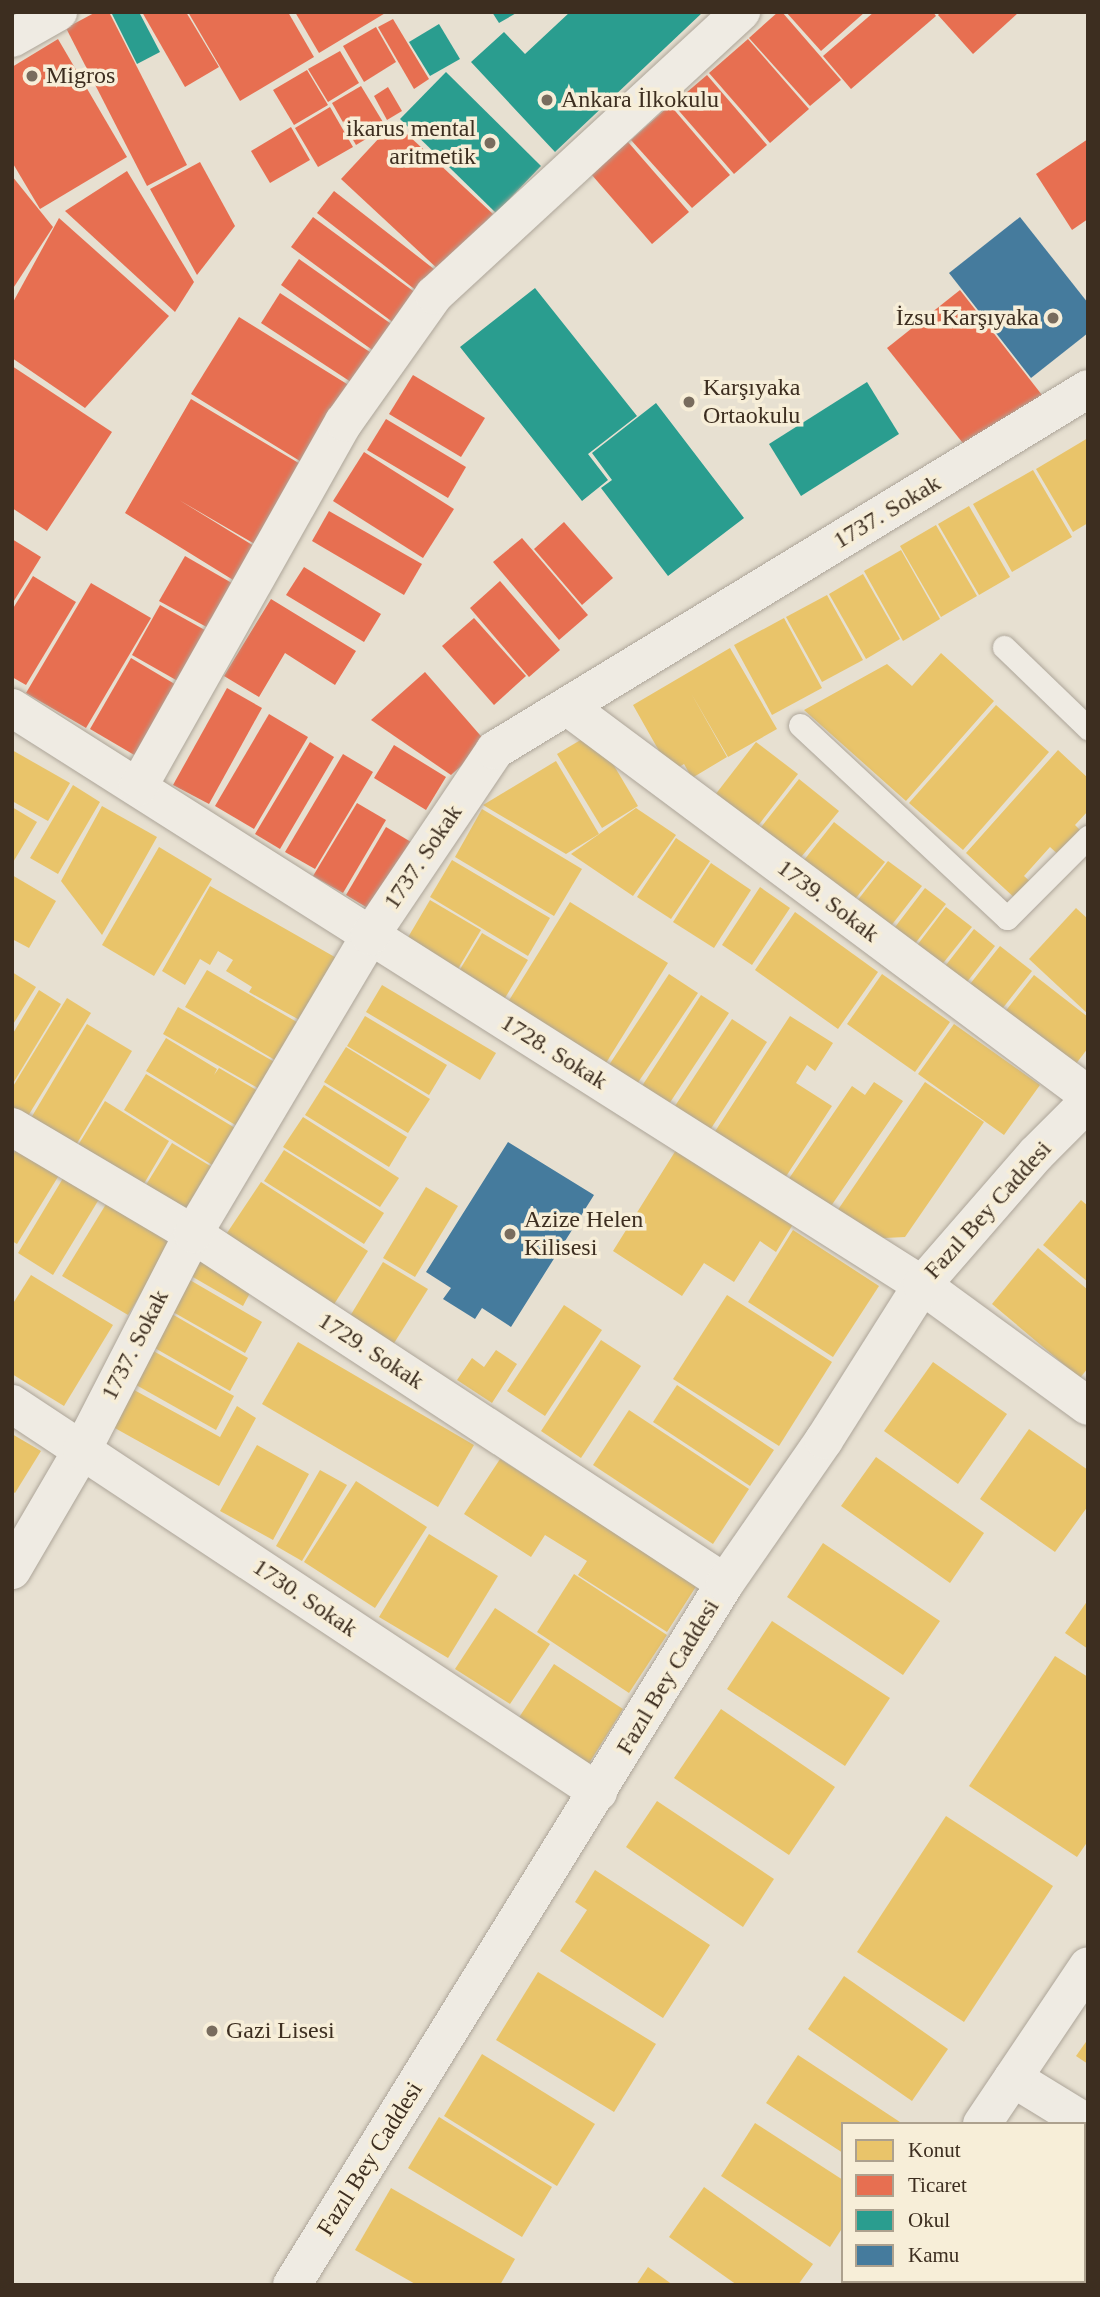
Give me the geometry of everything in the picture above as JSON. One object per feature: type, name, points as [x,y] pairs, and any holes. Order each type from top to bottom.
[{"type":"street","points":[[12,38],[58,12]]},
{"type":"street","points":[[138,787],[344,422],[434,295],[741,12]]},
{"type":"street","name":"1737. Sokak","points":[[12,1570],[82,1450],[193,1234],[370,936],[495,750],[1088,389]]},
{"type":"street","name":"1739. Sokak","points":[[568,707],[1088,1095]]},
{"type":"street","name":"1728. Sokak","points":[[12,708],[922,1284],[1088,1406]]},
{"type":"street","name":"Fazıl Bey Caddesi","points":[[292,2285],[725,1584],[824,1440],[922,1284],[1036,1154],[1088,1102]]},
{"type":"street","name":"1729. Sokak","points":[[12,1127],[193,1234],[725,1584]]},
{"type":"street","name":"1730. Sokak","points":[[12,1404],[598,1792]]},
{"type":"street","points":[[983,2122],[1088,1966]]},
{"type":"street","points":[[1013,2078],[1085,2122]]},
{"type":"lane","points":[[1003,647],[1088,728]]},
{"type":"lane","points":[[800,725],[1007,918],[1088,837]]},
{"type":"building: Konut","points":[[1088,438],[1088,523],[1073,532],[1036,469]]},
{"type":"building: Konut","points":[[1033,470],[1072,537],[1012,572],[973,504]]},
{"type":"building: Konut","points":[[969,506],[1010,577],[979,595],[938,524]]},
{"type":"building: Konut","points":[[936,525],[977,596],[941,617],[900,546]]},
{"type":"building: Konut","points":[[901,550],[940,619],[903,641],[864,571]]},
{"type":"building: Konut","points":[[863,574],[900,639],[866,659],[829,594]]},
{"type":"building: Konut","points":[[827,595],[863,660],[822,682],[786,617]]},
{"type":"building: Konut","points":[[784,618],[822,688],[772,715],[734,645]]},
{"type":"building: Konut","points":[[730,648],[777,729],[728,757],[691,693],[727,757],[692,778],[684,764],[671,772],[633,705]]},
{"type":"building: Konut","points":[[941,653],[994,701],[906,801],[804,710],[887,664],[912,686]]},
{"type":"building: Konut","points":[[996,705],[1049,752],[963,850],[909,803]]},
{"type":"building: Konut","points":[[594,732],[638,806],[602,828],[557,754]]},
{"type":"building: Konut","points":[[756,742],[798,774],[757,827],[715,795]]},
{"type":"building: Konut","points":[[12,750],[70,783],[48,821],[12,801]]},
{"type":"building: Konut","points":[[1058,750],[1088,778],[1088,811],[1075,825],[1083,833],[1061,857],[1050,847],[1024,876],[1033,884],[1018,901],[966,853]]},
{"type":"building: Konut","points":[[556,761],[599,834],[566,854],[483,805]]},
{"type":"building: Konut","points":[[799,779],[839,811],[797,862],[758,831]]},
{"type":"building: Konut","points":[[73,785],[100,802],[58,874],[30,858]]},
{"type":"building: Konut","points":[[102,806],[157,837],[102,935],[61,881]]},
{"type":"building: Konut","points":[[12,807],[37,822],[12,864]]},
{"type":"building: Konut","points":[[636,808],[676,835],[633,896],[571,854]]},
{"type":"building: Konut","points":[[482,809],[582,869],[554,916],[455,857]]},
{"type":"building: Konut","points":[[834,822],[885,862],[851,904],[801,864]]},
{"type":"building: Konut","points":[[676,838],[710,861],[671,919],[637,897]]},
{"type":"building: Konut","points":[[159,847],[212,879],[154,976],[102,945]]},
{"type":"building: Konut","points":[[452,860],[550,918],[528,956],[430,897]]},
{"type":"building: Konut","points":[[888,861],[922,886],[887,931],[854,905]]},
{"type":"building: Konut","points":[[711,863],[751,890],[714,948],[673,922]]},
{"type":"building: Konut","points":[[12,875],[56,901],[29,948],[12,939]]},
{"type":"building: Konut","points":[[210,886],[340,960],[305,1023],[249,992],[252,987],[226,971],[233,960],[218,951],[210,965],[200,959],[185,985],[162,971]]},
{"type":"building: Konut","points":[[760,887],[790,908],[752,965],[722,945]]},
{"type":"building: Konut","points":[[925,888],[946,904],[910,950],[889,935]]},
{"type":"building: Konut","points":[[430,900],[481,930],[458,969],[407,939]]},
{"type":"building: Konut","points":[[570,902],[668,963],[606,1063],[508,1002]]},
{"type":"building: Konut","points":[[946,907],[972,927],[936,972],[912,952]]},
{"type":"building: Konut","points":[[1076,908],[1088,919],[1088,1014],[1029,959]]},
{"type":"building: Konut","points":[[795,912],[878,972],[838,1029],[755,970]]},
{"type":"building: Konut","points":[[974,929],[995,946],[960,991],[939,974]]},
{"type":"building: Konut","points":[[482,933],[528,960],[505,998],[459,971]]},
{"type":"building: Konut","points":[[1000,946],[1032,971],[995,1018],[963,993]]},
{"type":"building: Konut","points":[[207,970],[302,1025],[280,1063],[185,1007]]},
{"type":"building: Konut","points":[[12,972],[36,987],[12,1026]]},
{"type":"building: Konut","points":[[669,974],[698,993],[637,1084],[609,1065]]},
{"type":"building: Konut","points":[[882,974],[950,1022],[915,1072],[847,1024]]},
{"type":"building: Konut","points":[[1034,975],[1088,1017],[1088,1048],[1069,1073],[1000,1018]]},
{"type":"building: Konut","points":[[382,985],[496,1053],[480,1080],[366,1012]]},
{"type":"building: Konut","points":[[39,990],[61,1004],[12,1085],[12,1035]]},
{"type":"building: Konut","points":[[701,995],[729,1013],[669,1104],[642,1086]]},
{"type":"building: Konut","points":[[67,998],[91,1013],[28,1116],[12,1106],[12,1088]]},
{"type":"building: Konut","points":[[178,1007],[278,1064],[263,1091],[163,1034]]},
{"type":"building: Konut","points":[[365,1016],[447,1065],[429,1095],[347,1046]]},
{"type":"building: Konut","points":[[790,1016],[833,1043],[815,1071],[807,1065],[796,1083],[832,1106],[785,1178],[714,1133]]},
{"type":"building: Konut","points":[[732,1019],[767,1042],[710,1130],[675,1106]]},
{"type":"building: Konut","points":[[87,1024],[132,1051],[76,1145],[31,1118]]},
{"type":"building: Konut","points":[[954,1024],[1040,1085],[1004,1135],[918,1074]]},
{"type":"building: Konut","points":[[166,1038],[217,1069],[214,1075],[219,1068],[263,1094],[242,1129],[146,1071]]},
{"type":"building: Konut","points":[[346,1047],[430,1099],[408,1133],[324,1082]]},
{"type":"building: Konut","points":[[146,1074],[240,1131],[217,1168],[124,1110]]},
{"type":"building: Konut","points":[[874,1082],[903,1101],[829,1209],[788,1180],[852,1086],[865,1095]]},
{"type":"building: Konut","points":[[925,1082],[984,1122],[905,1237],[865,1239],[833,1217]]},
{"type":"building: Konut","points":[[324,1085],[407,1137],[389,1167],[305,1115]]},
{"type":"building: Konut","points":[[105,1101],[169,1141],[142,1187],[77,1147]]},
{"type":"building: Konut","points":[[303,1117],[399,1178],[380,1207],[283,1147]]},
{"type":"building: Konut","points":[[22,1141],[64,1167],[17,1244],[12,1241],[12,1156]]},
{"type":"building: Konut","points":[[172,1143],[217,1170],[189,1216],[144,1188]]},
{"type":"building: Konut","points":[[284,1150],[384,1213],[364,1244],[264,1181]]},
{"type":"building: Konut","points":[[676,1150],[795,1221],[776,1252],[760,1241],[734,1282],[704,1263],[682,1296],[613,1251]]},
{"type":"building: Konut","points":[[68,1170],[104,1191],[53,1275],[18,1253]]},
{"type":"building: Konut","points":[[261,1182],[368,1251],[331,1309],[223,1239]]},
{"type":"building: Konut","points":[[426,1187],[458,1206],[415,1277],[383,1258]]},
{"type":"building: Konut","points":[[111,1196],[177,1236],[128,1315],[62,1276]]},
{"type":"building: Konut","points":[[1081,1200],[1088,1206],[1088,1282],[1043,1245]]},
{"type":"building: Konut","points":[[793,1230],[879,1286],[833,1357],[748,1302]]},
{"type":"building: Konut","points":[[200,1248],[257,1280],[243,1306],[186,1273]]},
{"type":"building: Konut","points":[[1038,1248],[1088,1290],[1088,1368],[1080,1378],[992,1304]]},
{"type":"building: Konut","points":[[383,1262],[428,1289],[391,1348],[347,1321]]},
{"type":"building: Konut","points":[[31,1275],[113,1325],[64,1406],[12,1374],[12,1305]]},
{"type":"building: Konut","points":[[183,1276],[262,1322],[245,1353],[166,1308]]},
{"type":"building: Konut","points":[[727,1295],[832,1362],[779,1446],[673,1379]]},
{"type":"building: Konut","points":[[564,1305],[602,1330],[545,1416],[507,1391]]},
{"type":"building: Konut","points":[[165,1310],[248,1358],[230,1391],[146,1343]]},
{"type":"building: Konut","points":[[601,1340],[641,1366],[581,1458],[541,1431]]},
{"type":"building: Konut","points":[[298,1342],[474,1445],[438,1507],[262,1404]]},
{"type":"building: Konut","points":[[148,1348],[234,1396],[216,1430],[129,1381]]},
{"type":"building: Konut","points":[[496,1350],[517,1364],[492,1403],[457,1380],[472,1358],[484,1367]]},
{"type":"building: Konut","points":[[933,1362],[1007,1414],[958,1484],[884,1431]]},
{"type":"building: Konut","points":[[125,1385],[220,1437],[237,1406],[256,1418],[219,1486],[104,1422]]},
{"type":"building: Konut","points":[[677,1385],[774,1450],[750,1486],[653,1422]]},
{"type":"building: Konut","points":[[629,1410],[749,1489],[713,1544],[593,1465]]},
{"type":"building: Konut","points":[[1029,1429],[1088,1470],[1088,1506],[1055,1552],[980,1499]]},
{"type":"building: Konut","points":[[12,1434],[41,1451],[15,1493],[12,1491]]},
{"type":"building: Konut","points":[[257,1445],[309,1474],[273,1540],[220,1511]]},
{"type":"building: Konut","points":[[876,1457],[984,1533],[950,1583],[841,1506]]},
{"type":"building: Konut","points":[[500,1459],[697,1585],[667,1632],[578,1575],[587,1561],[545,1535],[531,1557],[464,1514]]},
{"type":"building: Konut","points":[[320,1470],[347,1485],[302,1561],[276,1546]]},
{"type":"building: Konut","points":[[356,1481],[427,1527],[375,1608],[304,1562]]},
{"type":"building: Konut","points":[[429,1534],[498,1576],[448,1658],[379,1617]]},
{"type":"building: Konut","points":[[823,1543],[940,1621],[903,1675],[787,1597]]},
{"type":"building: Konut","points":[[574,1574],[667,1635],[629,1693],[537,1632]]},
{"type":"building: Konut","points":[[1088,1600],[1088,1649],[1065,1633]]},
{"type":"building: Konut","points":[[495,1608],[550,1644],[510,1704],[455,1669]]},
{"type":"building: Konut","points":[[772,1621],[890,1698],[845,1766],[727,1689]]},
{"type":"building: Konut","points":[[1055,1656],[1088,1677],[1088,1841],[1077,1857],[969,1786]]},
{"type":"building: Konut","points":[[554,1664],[623,1709],[588,1765],[518,1719]]},
{"type":"building: Konut","points":[[721,1709],[835,1787],[789,1855],[674,1778]]},
{"type":"building: Konut","points":[[657,1801],[774,1879],[743,1927],[626,1847]]},
{"type":"building: Konut","points":[[946,1816],[1053,1886],[964,2022],[857,1952]]},
{"type":"building: Konut","points":[[595,1870],[710,1945],[663,2018],[560,1951],[587,1910],[575,1902]]},
{"type":"building: Konut","points":[[538,1972],[656,2044],[614,2112],[496,2040]]},
{"type":"building: Konut","points":[[844,1976],[948,2049],[912,2101],[808,2029]]},
{"type":"building: Konut","points":[[1088,2039],[1088,2064],[1076,2056]]},
{"type":"building: Konut","points":[[482,2054],[595,2124],[557,2186],[444,2116]]},
{"type":"building: Konut","points":[[798,2055],[900,2122],[841,2122],[841,2152],[766,2103]]},
{"type":"building: Konut","points":[[439,2117],[552,2187],[522,2237],[408,2168]]},
{"type":"building: Konut","points":[[755,2123],[841,2179],[841,2230],[830,2247],[721,2176]]},
{"type":"building: Konut","points":[[1086,2156],[1088,2285],[1033,2285],[1030,2283],[1086,2283]]},
{"type":"building: Konut","points":[[704,2187],[813,2264],[798,2285],[737,2285],[669,2237]]},
{"type":"building: Konut","points":[[391,2188],[515,2259],[500,2285],[417,2285],[355,2250]]},
{"type":"building: Konut","points":[[648,2267],[673,2285],[636,2285]]},
{"type":"building: Konut","points":[[988,2283],[990,2285],[920,2285]]},
{"type":"building: Ticaret","points":[[96,12],[109,12],[187,165],[147,186],[66,28]]},
{"type":"building: Ticaret","points":[[142,12],[186,12],[219,67],[185,87]]},
{"type":"building: Ticaret","points":[[188,12],[288,12],[314,57],[240,101]]},
{"type":"building: Ticaret","points":[[295,12],[387,12],[319,53]]},
{"type":"building: Ticaret","points":[[778,12],[782,12],[841,80],[810,106],[749,38]]},
{"type":"building: Ticaret","points":[[786,12],[865,12],[821,51]]},
{"type":"building: Ticaret","points":[[874,12],[933,12],[936,16],[851,89],[823,56]]},
{"type":"building: Ticaret","points":[[941,12],[1019,12],[973,54],[938,15]]},
{"type":"building: Ticaret","points":[[393,19],[429,79],[414,89],[378,27]]},
{"type":"building: Ticaret","points":[[376,27],[396,62],[364,82],[343,46]]},
{"type":"building: Ticaret","points":[[58,39],[127,157],[40,209],[12,162],[12,67]]},
{"type":"building: Ticaret","points":[[748,39],[809,109],[770,143],[709,73]]},
{"type":"building: Ticaret","points":[[340,51],[359,83],[328,102],[308,69]]},
{"type":"building: Ticaret","points":[[307,70],[328,105],[294,125],[273,90]]},
{"type":"building: Ticaret","points":[[707,75],[767,145],[734,174],[673,104]]},
{"type":"building: Ticaret","points":[[361,86],[386,127],[356,145],[332,103]]},
{"type":"building: Ticaret","points":[[388,87],[402,111],[387,120],[374,96]]},
{"type":"building: Ticaret","points":[[670,105],[730,175],[692,208],[631,140]]},
{"type":"building: Ticaret","points":[[330,107],[353,147],[318,167],[295,128]]},
{"type":"building: Ticaret","points":[[394,122],[493,214],[440,271],[341,179]]},
{"type":"building: Ticaret","points":[[291,127],[310,160],[270,183],[251,151]]},
{"type":"building: Ticaret","points":[[1088,139],[1088,219],[1072,230],[1036,174]]},
{"type":"building: Ticaret","points":[[628,142],[689,212],[652,244],[591,174]]},
{"type":"building: Ticaret","points":[[200,162],[235,226],[197,275],[150,189]]},
{"type":"building: Ticaret","points":[[127,171],[194,282],[175,312],[65,211]]},
{"type":"building: Ticaret","points":[[12,176],[53,227],[12,290]]},
{"type":"building: Ticaret","points":[[334,191],[439,273],[422,295],[317,213]]},
{"type":"building: Ticaret","points":[[313,217],[420,296],[398,326],[291,247]]},
{"type":"building: Ticaret","points":[[59,218],[169,316],[85,408],[12,358],[12,304]]},
{"type":"building: Ticaret","points":[[299,259],[397,328],[378,354],[281,285]]},
{"type":"building: Ticaret","points":[[960,290],[1042,395],[970,452],[887,348]]},
{"type":"building: Ticaret","points":[[280,293],[376,356],[357,386],[261,323]]},
{"type":"building: Ticaret","points":[[239,317],[355,389],[308,466],[191,394]]},
{"type":"building: Ticaret","points":[[12,366],[112,432],[47,531],[12,508]]},
{"type":"building: Ticaret","points":[[413,375],[485,418],[461,457],[389,414]]},
{"type":"building: Ticaret","points":[[191,399],[307,468],[260,547],[179,500],[259,549],[238,583],[125,513]]},
{"type":"building: Ticaret","points":[[386,419],[466,467],[448,498],[367,450]]},
{"type":"building: Ticaret","points":[[364,452],[454,509],[423,558],[333,501]]},
{"type":"building: Ticaret","points":[[329,511],[422,564],[404,595],[312,541]]},
{"type":"building: Ticaret","points":[[564,522],[613,578],[582,605],[534,549]]},
{"type":"building: Ticaret","points":[[522,538],[588,615],[559,640],[493,562]]},
{"type":"building: Ticaret","points":[[12,539],[41,557],[12,604]]},
{"type":"building: Ticaret","points":[[185,556],[237,586],[212,630],[159,601]]},
{"type":"building: Ticaret","points":[[304,567],[381,614],[364,642],[286,595]]},
{"type":"building: Ticaret","points":[[33,576],[76,602],[26,685],[12,677],[12,610]]},
{"type":"building: Ticaret","points":[[500,581],[560,650],[529,677],[470,608]]},
{"type":"building: Ticaret","points":[[91,583],[151,618],[86,728],[26,693]]},
{"type":"building: Ticaret","points":[[271,599],[356,651],[335,685],[285,653],[259,697],[224,676]]},
{"type":"building: Ticaret","points":[[160,605],[212,634],[183,684],[132,655]]},
{"type":"building: Ticaret","points":[[474,618],[526,676],[494,705],[442,646]]},
{"type":"building: Ticaret","points":[[131,658],[178,686],[136,756],[90,729]]},
{"type":"building: Ticaret","points":[[425,672],[487,743],[451,775],[371,720]]},
{"type":"building: Ticaret","points":[[227,688],[262,708],[209,804],[173,785]]},
{"type":"building: Ticaret","points":[[269,714],[308,737],[254,829],[215,806]]},
{"type":"building: Ticaret","points":[[310,742],[334,757],[280,849],[255,834]]},
{"type":"building: Ticaret","points":[[394,745],[446,777],[426,810],[374,778]]},
{"type":"building: Ticaret","points":[[343,754],[373,772],[315,869],[285,852]]},
{"type":"building: Ticaret","points":[[357,803],[386,820],[343,893],[313,876]]},
{"type":"building: Ticaret","points":[[386,827],[416,845],[376,913],[346,895]]},
{"type":"building: Okul","points":[[111,12],[139,12],[160,52],[137,64]]},
{"type":"building: Okul","points":[[492,12],[518,12],[499,23]]},
{"type":"building: Okul","name":"Ankara İlkokulu","points":[[570,12],[703,12],[555,152],[471,62],[504,32],[525,54]]},
{"type":"building: Okul","points":[[439,24],[460,59],[430,76],[409,42]]},
{"type":"building: Okul","points":[[446,72],[541,166],[496,213],[400,119]]},
{"type":"building: Okul","points":[[535,288],[637,416],[588,454],[608,480],[582,501],[460,347]]},
{"type":"building: Okul","points":[[867,382],[899,434],[801,496],[769,444]]},
{"type":"building: Okul","name":"Karşıyaka Ortaokulu","points":[[656,403],[744,518],[668,576],[601,488],[612,480],[592,453]]},
{"type":"building: Kamu","points":[[1020,217],[1088,303],[1088,333],[1031,378],[949,273]]},
{"type":"building: Kamu","name":"Azize Helen Kilisesi","points":[[508,1142],[594,1195],[511,1327],[482,1308],[475,1319],[443,1299],[451,1288],[426,1272]]},
{"type":"place","name":"Migros","points":[[32,76]]},
{"type":"place","name":"Ankara İlkokulu","points":[[547,100]]},
{"type":"place","name":"ikarus mental aritmetik","points":[[490,143]]},
{"type":"place","name":"İzsu Karşıyaka","points":[[1053,318]]},
{"type":"place","name":"Karşıyaka Ortaokulu","points":[[689,402]]},
{"type":"place","name":"Azize Helen Kilisesi","points":[[510,1234]]},
{"type":"place","name":"Gazi Lisesi","points":[[212,2031]]}]
